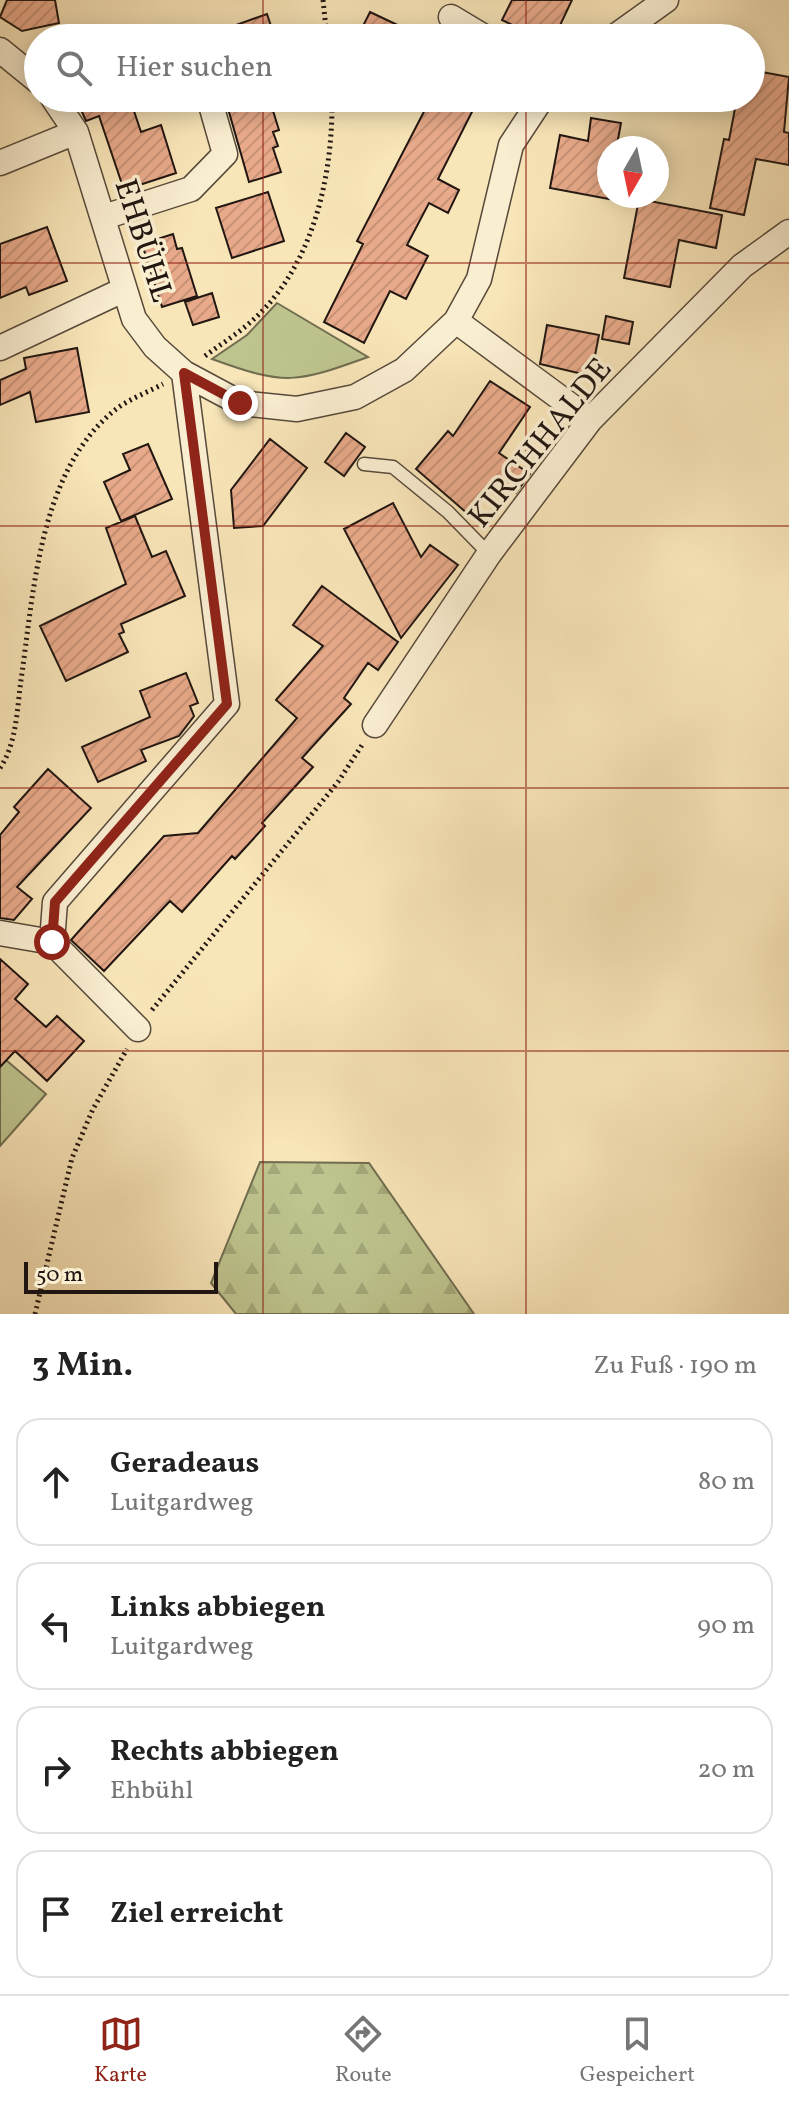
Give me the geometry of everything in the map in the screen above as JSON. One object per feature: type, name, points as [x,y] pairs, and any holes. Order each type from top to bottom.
[{"type":"street","points":[[633,24],[666,0]]},
{"type":"street","points":[[451,17],[463,24]]},
{"type":"street","points":[[0,50],[24,70]]},
{"type":"street","name":"EHBÜHL","points":[[62,112],[76,132],[134,319],[155,347],[184,373],[240,403],[297,409],[355,397],[404,370],[456,321],[479,279],[511,145],[533,112]]},
{"type":"street","points":[[104,217],[191,189],[225,154],[213,112]]},
{"type":"street","points":[[0,163],[76,132]]},
{"type":"street","name":"KIRCHHALDE","points":[[375,725],[489,554],[590,420],[742,266],[789,232]]},
{"type":"street","points":[[0,348],[123,290]]},
{"type":"street","points":[[456,321],[590,420]]},
{"type":"street","points":[[52,942],[55,902],[227,704],[184,373]]},
{"type":"street","points":[[0,933],[52,942],[138,1029]]},
{"type":"lane","points":[[364,464],[393,467],[448,512],[489,554]]},
{"type":"path","points":[[323,0],[326,24]]},
{"type":"path","points":[[0,768],[13,737],[32,602],[55,497],[74,459],[115,410],[184,373],[256,317],[294,267],[320,206],[332,143],[332,112]]},
{"type":"path","points":[[35,1314],[72,1158],[93,1109],[138,1029],[338,782],[375,725]]},
{"type":"green space","points":[[277,303],[368,357],[324,372],[291,378],[257,374],[212,359],[247,335]]},
{"type":"green space","points":[[0,1055],[46,1094],[0,1146]]},
{"type":"green space","points":[[260,1162],[369,1163],[474,1314],[236,1314],[211,1283]]},
{"type":"building","points":[[7,0],[55,0],[59,23],[24,24],[22,31],[0,17]]},
{"type":"building","points":[[512,0],[572,0],[561,24],[510,24],[502,20]]},
{"type":"building","points":[[370,12],[395,24],[364,24]]},
{"type":"building","points":[[267,14],[270,24],[239,24]]},
{"type":"building","points":[[765,73],[789,77],[784,132],[789,133],[789,165],[756,159],[744,215],[710,208],[724,139],[729,140],[734,112],[765,112]]},
{"type":"building","points":[[82,112],[134,112],[141,132],[161,125],[176,173],[124,190],[99,116],[86,121]]},
{"type":"building","points":[[229,112],[273,112],[279,130],[273,132],[278,146],[273,148],[281,172],[249,182]]},
{"type":"building","points":[[424,112],[472,112],[438,179],[459,190],[448,213],[429,203],[407,245],[428,256],[406,299],[390,291],[364,343],[324,322],[363,244],[357,241]]},
{"type":"building","points":[[591,118],[621,123],[619,136],[597,136],[597,197],[550,188],[560,135],[588,141]]},
{"type":"building","points":[[268,192],[284,241],[232,258],[216,208]]},
{"type":"building","points":[[669,205],[722,215],[716,248],[679,240],[670,287],[624,278],[637,208],[669,208]]},
{"type":"building","points":[[47,227],[67,281],[29,295],[26,287],[0,298],[0,244]]},
{"type":"building","points":[[173,234],[177,249],[182,248],[197,296],[162,307],[142,244]]},
{"type":"building","points":[[212,293],[219,317],[193,325],[185,302]]},
{"type":"building","points":[[606,316],[633,322],[629,344],[602,339]]},
{"type":"building","points":[[547,325],[599,335],[591,376],[540,364]]},
{"type":"building","points":[[77,348],[89,412],[36,422],[30,392],[0,405],[0,380],[26,369],[24,358]]},
{"type":"building","points":[[490,381],[530,407],[499,453],[530,474],[516,493],[497,480],[468,514],[416,469],[448,431],[453,436]]},
{"type":"building","points":[[346,433],[365,447],[344,476],[325,462]]},
{"type":"building","points":[[270,439],[307,468],[263,526],[234,528],[231,490]]},
{"type":"building","points":[[148,444],[172,499],[121,521],[104,482],[130,470],[123,454]]},
{"type":"building","points":[[393,503],[421,557],[430,545],[458,565],[401,638],[344,529]]},
{"type":"building","points":[[135,516],[152,557],[166,551],[185,596],[121,624],[124,632],[119,634],[128,652],[66,681],[40,626],[126,584],[106,528]]},
{"type":"building","points":[[322,586],[398,642],[378,670],[368,663],[344,698],[351,704],[302,758],[313,767],[262,823],[265,826],[235,859],[232,856],[182,912],[170,901],[104,971],[71,940],[164,836],[198,833],[297,718],[276,700],[323,646],[293,625]]},
{"type":"building","points":[[186,673],[198,703],[190,706],[194,716],[179,736],[141,750],[146,761],[98,782],[82,747],[150,717],[140,691]]},
{"type":"building","points":[[48,769],[91,808],[17,887],[32,899],[14,920],[0,918],[0,835],[19,812],[14,807]]},
{"type":"building","points":[[0,959],[28,984],[15,999],[46,1027],[57,1016],[84,1041],[47,1081],[15,1051],[0,1067]]},
{"type":"route","points":[[52,942],[55,902],[227,704],[184,373],[240,403]]}]
